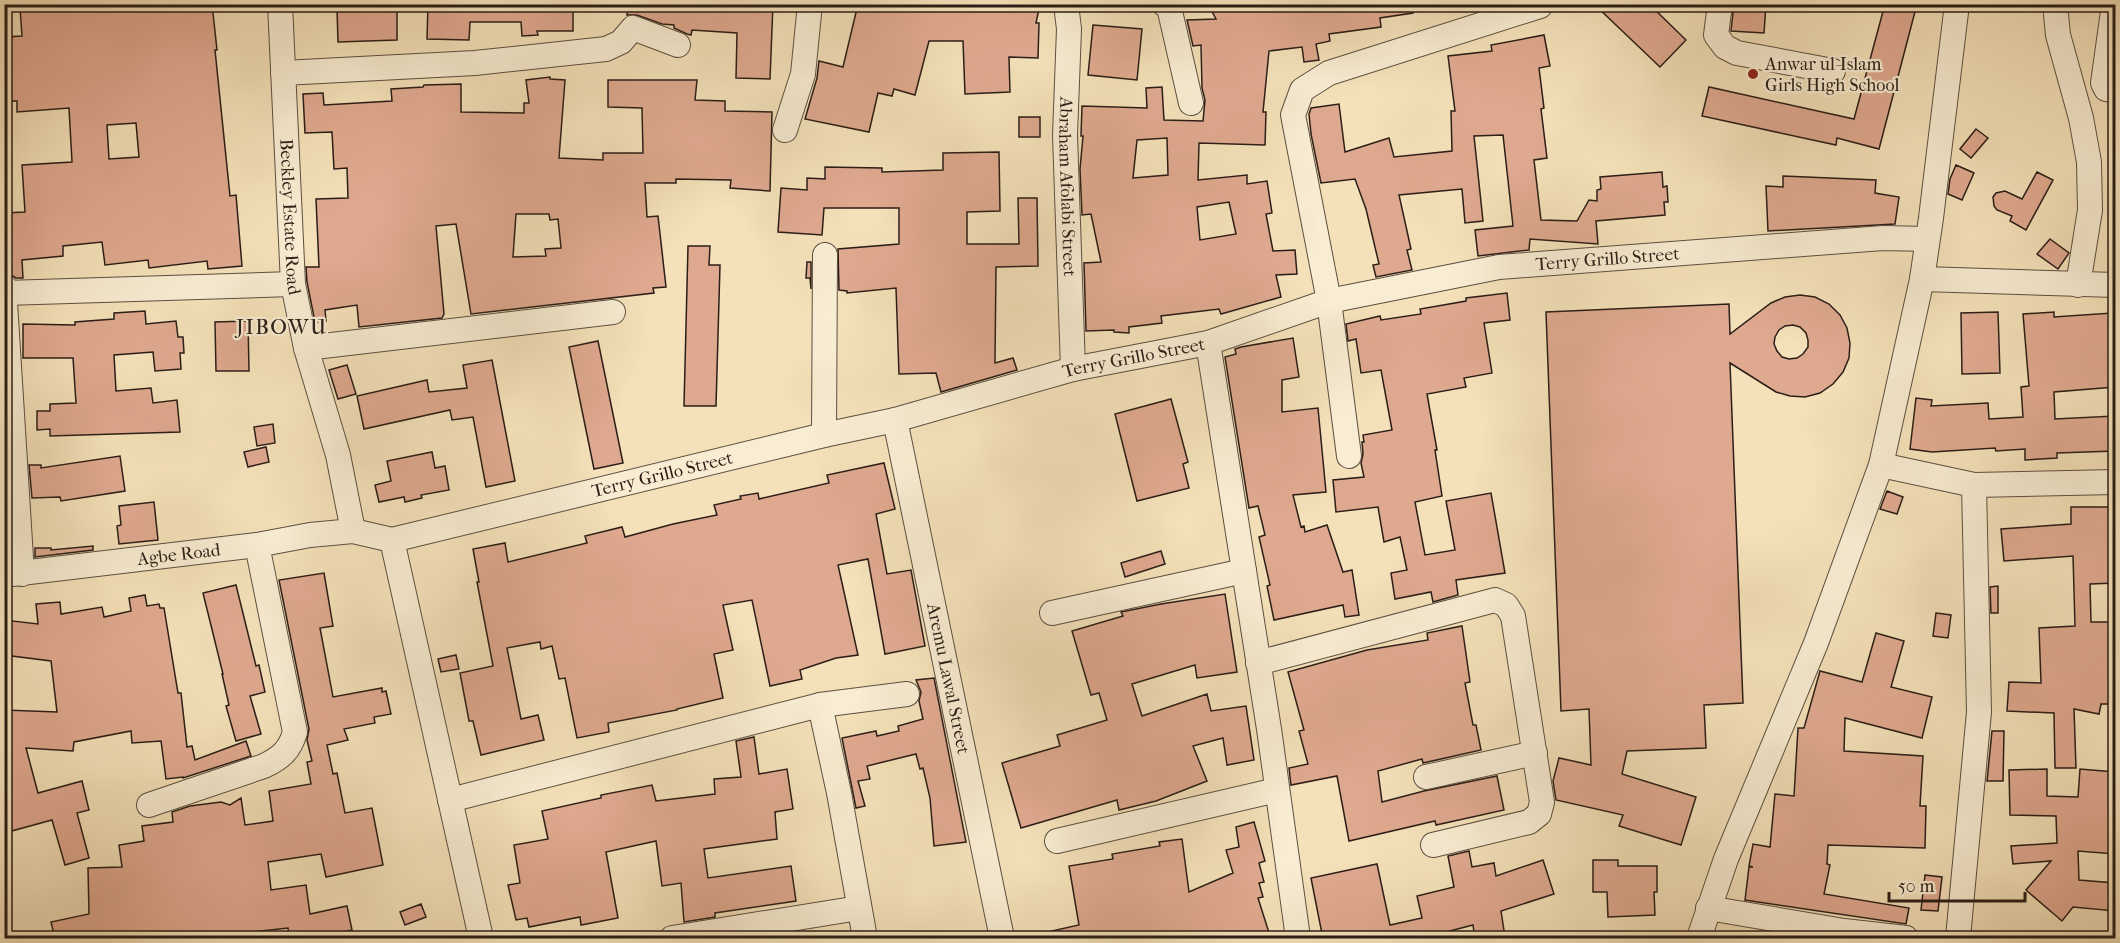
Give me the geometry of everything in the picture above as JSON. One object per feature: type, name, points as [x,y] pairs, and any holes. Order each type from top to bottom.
[{"type":"street","name":"Beckley Estate Road","points":[[280,4],[283,73],[300,258],[293,284],[306,348],[338,455],[353,531]]},
{"type":"street","points":[[785,130],[803,74],[810,4]]},
{"type":"street","name":"Abraham Afolabi Street","points":[[1066,4],[1069,29],[1065,135],[1073,369]]},
{"type":"street","points":[[1164,4],[1169,7],[1191,103]]},
{"type":"street","points":[[1720,4],[1716,35],[1725,47],[1737,53],[1833,71]]},
{"type":"street","points":[[1699,939],[1726,859],[1816,643],[1881,465],[1922,279],[1957,4]]},
{"type":"street","points":[[2055,4],[2058,34],[2081,118],[2089,162],[2090,210],[2078,285]]},
{"type":"street","points":[[2114,4],[2103,83],[2106,89],[2115,91]]},
{"type":"street","points":[[1349,456],[1329,301],[1293,115],[1302,90],[1329,73],[1539,6]]},
{"type":"street","points":[[283,73],[476,63],[606,49],[621,42],[633,28],[678,45]]},
{"type":"street","name":"Terry Grillo Street","points":[[353,531],[392,540],[824,435],[895,420],[1073,369],[1208,343],[1329,301],[1498,267],[1883,238],[1927,239]]},
{"type":"street","points":[[824,435],[825,255]]},
{"type":"street","points":[[1922,279],[2115,285]]},
{"type":"street","points":[[5,293],[293,284]]},
{"type":"street","points":[[4,286],[13,574]]},
{"type":"street","points":[[306,348],[613,312]]},
{"type":"street","points":[[1208,343],[1298,939]]},
{"type":"street","name":"Aremu Lawal Street","points":[[895,420],[1002,939]]},
{"type":"street","points":[[1881,465],[1974,485],[2115,482]]},
{"type":"street","points":[[1958,939],[1979,712],[1974,485]]},
{"type":"street","name":"Agbe Road","points":[[13,574],[257,545],[310,535],[353,531]]},
{"type":"street","points":[[392,540],[481,939]]},
{"type":"street","points":[[149,805],[264,766],[280,758],[291,745],[295,732],[257,545]]},
{"type":"street","points":[[1052,613],[1244,572]]},
{"type":"street","points":[[1258,663],[1495,600],[1506,604],[1513,616],[1535,753],[1542,802],[1539,814],[1529,822],[1433,845]]},
{"type":"street","points":[[450,800],[819,705],[907,694]]},
{"type":"street","points":[[819,705],[839,793],[865,939]]},
{"type":"street","points":[[1426,777],[1535,753]]},
{"type":"street","points":[[1057,841],[1277,790]]},
{"type":"street","points":[[672,939],[860,908]]},
{"type":"street","points":[[1708,908],[1906,939]]},
{"type":"building","points":[[27,4],[212,4],[230,196],[236,195],[242,266],[208,269],[207,261],[149,268],[148,260],[105,265],[102,242],[63,246],[63,256],[22,260],[23,278],[16,278],[6,272],[4,213],[25,212],[22,165],[72,162],[69,108],[17,112],[17,101],[7,101],[4,37],[22,36],[20,8],[27,8]],"holes":[[[136,123],[139,157],[109,159],[107,125]]]},
{"type":"building","points":[[428,4],[573,4],[573,31],[537,31],[538,35],[522,36],[521,22],[470,22],[469,40],[427,39]]},
{"type":"building","points":[[628,4],[773,4],[770,79],[736,78],[737,33],[692,30],[691,35],[687,34],[674,28],[674,25],[662,24],[637,15],[627,15]]},
{"type":"building","points":[[858,4],[1040,4],[1036,23],[1039,23],[1038,58],[1009,57],[1010,92],[965,94],[963,41],[929,41],[915,95],[894,89],[892,96],[878,93],[869,132],[805,119],[817,78],[819,61],[843,67]]},
{"type":"building","points":[[1208,4],[1413,4],[1413,13],[1380,18],[1381,27],[1329,34],[1330,41],[1316,44],[1319,60],[1304,62],[1302,47],[1269,51],[1263,112],[1266,112],[1265,145],[1199,143],[1198,180],[1247,175],[1247,184],[1267,181],[1272,213],[1266,214],[1273,251],[1295,250],[1297,274],[1276,275],[1281,297],[1221,314],[1219,309],[1161,316],[1162,323],[1129,327],[1129,333],[1114,332],[1114,330],[1086,331],[1084,263],[1101,262],[1091,214],[1082,215],[1080,169],[1083,136],[1081,136],[1082,106],[1147,108],[1146,88],[1162,87],[1164,120],[1203,121],[1205,100],[1202,88],[1201,45],[1193,46],[1187,20],[1216,19]],"holes":[[[1167,138],[1168,175],[1133,178],[1137,140]],[[1229,202],[1236,234],[1200,240],[1197,207]]]},
{"type":"building","points":[[1594,4],[1649,4],[1686,40],[1660,67]]},
{"type":"building","points":[[1734,4],[1766,4],[1764,33],[1731,31]]},
{"type":"building","points":[[1885,4],[1917,4],[1879,149],[1837,138],[1836,145],[1702,116],[1709,87],[1854,119]]},
{"type":"building","points":[[397,8],[397,40],[338,42],[337,9]]},
{"type":"building","points":[[1093,25],[1142,29],[1137,80],[1088,75]]},
{"type":"building","points":[[1544,35],[1550,66],[1539,68],[1547,158],[1534,160],[1541,220],[1577,221],[1589,200],[1597,201],[1597,190],[1601,189],[1600,177],[1662,172],[1663,187],[1667,186],[1668,202],[1664,202],[1665,215],[1596,221],[1598,244],[1530,239],[1529,250],[1478,256],[1475,230],[1513,226],[1503,135],[1474,136],[1483,221],[1465,223],[1462,189],[1399,195],[1411,249],[1407,250],[1412,270],[1376,277],[1373,265],[1379,264],[1366,209],[1355,179],[1321,183],[1311,134],[1309,114],[1311,108],[1339,104],[1345,152],[1389,138],[1394,157],[1452,151],[1451,111],[1455,111],[1448,56],[1492,51],[1491,45]]},
{"type":"building","points":[[550,77],[550,79],[565,80],[559,158],[603,160],[603,153],[643,153],[642,108],[608,107],[608,80],[697,80],[695,100],[725,101],[725,111],[772,112],[770,191],[730,188],[731,180],[676,179],[676,183],[645,183],[647,217],[658,216],[666,287],[653,288],[654,293],[471,314],[456,224],[436,226],[444,314],[442,318],[359,327],[357,305],[325,310],[326,321],[315,322],[306,267],[319,267],[316,199],[348,198],[347,168],[334,169],[332,132],[305,133],[303,94],[323,93],[324,105],[392,101],[391,89],[461,84],[461,112],[524,113],[524,103],[529,103],[526,80]],"holes":[[[516,214],[549,214],[550,220],[558,219],[561,248],[545,249],[546,256],[513,257]]]},
{"type":"building","points":[[1019,117],[1040,117],[1040,137],[1019,137]]},
{"type":"building","points":[[1976,129],[1988,138],[1971,158],[1960,149]]},
{"type":"building","points":[[999,152],[1000,211],[967,212],[967,244],[1019,244],[1018,198],[1037,198],[1038,266],[996,267],[995,363],[1013,358],[1017,370],[941,392],[936,373],[899,374],[896,288],[847,293],[847,291],[839,290],[838,249],[899,244],[899,208],[824,208],[822,235],[778,232],[781,188],[807,190],[807,178],[825,179],[825,167],[882,168],[882,172],[943,170],[943,153]]},
{"type":"building","points":[[1956,165],[1974,173],[1962,200],[1948,194],[1950,179]]},
{"type":"building","points":[[2037,172],[2053,180],[2026,230],[2010,221],[2012,216],[1997,210],[1993,197],[1996,193],[2005,191],[2022,199]]},
{"type":"building","points":[[1783,176],[1876,180],[1875,193],[1899,197],[1895,224],[1768,231],[1766,186],[1783,187]]},
{"type":"building","points":[[2050,239],[2069,253],[2058,269],[2037,254]]},
{"type":"building","points":[[688,246],[710,246],[709,265],[720,265],[716,406],[684,406]]},
{"type":"building","points":[[807,262],[811,262],[811,289],[810,278],[806,278]]},
{"type":"building","points":[[1507,293],[1510,320],[1484,323],[1492,373],[1464,378],[1466,387],[1427,394],[1442,496],[1415,502],[1425,555],[1455,550],[1446,501],[1491,493],[1505,573],[1456,580],[1458,595],[1433,602],[1431,592],[1395,599],[1391,573],[1407,570],[1400,537],[1384,542],[1378,507],[1336,512],[1333,480],[1364,477],[1361,463],[1363,435],[1392,430],[1381,370],[1361,373],[1356,339],[1348,341],[1346,324],[1380,316],[1381,320],[1421,314],[1420,309],[1466,301],[1466,298]]},
{"type":"building","points":[[1800,295],[1815,297],[1829,304],[1840,315],[1847,328],[1850,343],[1849,358],[1843,372],[1833,384],[1820,393],[1805,397],[1776,392],[1730,363],[1743,703],[1704,705],[1706,748],[1627,751],[1622,774],[1696,797],[1681,845],[1619,826],[1623,815],[1556,800],[1553,781],[1559,758],[1591,765],[1589,709],[1561,711],[1546,312],[1729,304],[1730,334],[1771,303],[1785,297]],"holes":[[[1785,326],[1800,327],[1806,333],[1808,347],[1797,358],[1782,357],[1774,344],[1779,330]]]},
{"type":"building","points":[[145,311],[146,324],[176,321],[178,337],[183,337],[184,353],[180,353],[181,369],[155,371],[153,352],[114,355],[116,391],[151,388],[153,403],[177,400],[180,432],[50,436],[50,429],[37,430],[37,411],[50,411],[50,404],[76,403],[73,358],[23,358],[23,324],[75,325],[75,322],[114,319],[114,313]]},
{"type":"building","points":[[1998,312],[2000,373],[1962,374],[1961,313]]},
{"type":"building","points":[[2054,312],[2054,317],[2112,313],[2115,387],[2054,392],[2055,419],[2115,416],[2115,451],[2057,453],[2057,458],[2025,460],[2025,449],[1996,451],[1995,448],[1932,452],[1910,449],[1916,398],[1932,400],[1931,406],[1988,403],[1989,419],[2023,417],[2021,387],[2029,386],[2023,314]]},
{"type":"building","points":[[248,321],[249,371],[216,371],[215,322]]},
{"type":"building","points":[[1293,338],[1299,377],[1282,380],[1282,412],[1318,408],[1326,492],[1293,495],[1301,527],[1304,526],[1305,532],[1327,525],[1343,572],[1352,570],[1359,615],[1345,617],[1343,605],[1274,620],[1267,586],[1270,585],[1259,537],[1265,535],[1258,506],[1249,508],[1225,357],[1236,354],[1235,349],[1241,347]]},
{"type":"building","points":[[598,341],[623,463],[594,469],[569,347]]},
{"type":"building","points":[[492,360],[515,481],[486,487],[473,417],[452,420],[450,410],[364,429],[357,396],[427,380],[429,392],[467,388],[463,365]]},
{"type":"building","points":[[347,365],[356,394],[338,399],[329,370]]},
{"type":"building","points":[[1171,399],[1188,462],[1183,464],[1189,488],[1137,501],[1115,414]]},
{"type":"building","points":[[273,424],[275,443],[257,446],[254,427]]},
{"type":"building","points":[[266,447],[269,462],[248,467],[244,452]]},
{"type":"building","points":[[432,452],[435,468],[445,466],[449,490],[421,495],[422,498],[405,502],[404,497],[379,502],[375,485],[391,481],[387,461]]},
{"type":"building","points":[[120,456],[125,491],[61,501],[60,497],[32,498],[29,465],[41,465],[41,468]]},
{"type":"building","points":[[884,463],[895,509],[876,514],[887,574],[911,570],[925,646],[885,654],[868,559],[838,565],[858,655],[836,658],[800,670],[802,679],[770,686],[752,600],[723,605],[733,650],[714,654],[723,698],[677,710],[608,723],[609,732],[577,738],[565,678],[559,679],[552,646],[541,649],[540,642],[507,648],[521,719],[538,715],[544,740],[481,755],[473,721],[469,721],[460,673],[493,666],[473,549],[505,543],[508,562],[587,543],[585,536],[622,527],[625,537],[717,515],[714,505],[741,499],[740,496],[758,493],[759,499],[829,483],[827,475]]},
{"type":"building","points":[[1887,491],[1903,497],[1897,514],[1880,509]]},
{"type":"building","points":[[154,502],[158,540],[119,544],[117,526],[121,525],[119,506]]},
{"type":"building","points":[[2071,507],[2115,507],[2115,583],[2090,584],[2091,622],[2115,622],[2115,704],[2101,704],[2099,714],[2074,709],[2076,768],[2055,768],[2054,713],[2007,711],[2009,682],[2041,683],[2039,628],[2075,626],[2073,556],[2004,561],[2001,529],[2071,524]]},
{"type":"building","points":[[93,546],[93,550],[35,557],[35,548],[51,548],[51,550]]},
{"type":"building","points":[[1161,551],[1165,564],[1125,577],[1121,563]]},
{"type":"building","points":[[324,573],[333,626],[320,628],[333,697],[382,688],[382,692],[386,691],[391,714],[374,717],[375,723],[344,729],[348,740],[327,745],[333,774],[337,773],[345,813],[372,808],[383,865],[326,877],[321,854],[268,862],[271,890],[306,885],[310,914],[347,906],[352,930],[341,932],[343,939],[290,939],[288,928],[224,935],[225,939],[55,939],[51,922],[89,914],[88,868],[122,867],[119,845],[144,841],[142,826],[173,822],[172,812],[190,806],[221,802],[230,805],[241,798],[245,825],[273,821],[269,791],[311,784],[307,762],[312,761],[307,740],[309,729],[279,580]]},
{"type":"building","points":[[236,585],[256,666],[259,665],[265,692],[250,696],[261,734],[236,741],[226,706],[229,705],[223,674],[203,593]]},
{"type":"building","points":[[1998,586],[1998,613],[1991,613],[1990,587]]},
{"type":"building","points":[[1225,594],[1237,672],[1197,678],[1195,665],[1132,684],[1142,716],[1207,694],[1211,711],[1246,706],[1254,760],[1227,765],[1223,738],[1193,746],[1207,781],[1156,801],[1119,810],[1117,800],[1021,828],[1002,763],[1060,746],[1057,735],[1107,720],[1099,693],[1091,695],[1072,631],[1123,616],[1121,612]]},
{"type":"building","points":[[145,595],[147,606],[159,604],[160,608],[164,608],[178,693],[181,693],[187,747],[192,746],[195,760],[246,741],[251,756],[183,778],[166,779],[161,741],[132,743],[131,731],[74,742],[73,751],[26,748],[38,793],[82,781],[89,810],[77,813],[89,858],[65,865],[52,820],[8,832],[4,818],[4,710],[57,712],[51,661],[4,655],[4,620],[38,624],[36,604],[60,602],[61,614],[102,607],[104,617],[131,611],[129,598]]},
{"type":"building","points":[[1936,613],[1951,615],[1948,638],[1933,636]]},
{"type":"building","points":[[1462,626],[1470,682],[1465,683],[1473,725],[1476,725],[1481,750],[1423,763],[1422,759],[1378,771],[1382,802],[1497,776],[1504,810],[1436,825],[1435,821],[1349,841],[1337,776],[1291,785],[1289,768],[1308,764],[1299,731],[1304,730],[1288,672],[1367,650],[1428,640],[1427,633]]},
{"type":"building","points":[[1876,633],[1904,641],[1891,687],[1932,697],[1922,738],[1845,718],[1844,751],[1923,756],[1920,806],[1926,806],[1925,848],[1828,845],[1827,864],[1830,865],[1824,894],[1909,908],[1906,924],[1745,900],[1749,867],[1753,867],[1749,866],[1753,844],[1770,847],[1775,794],[1794,796],[1798,728],[1804,728],[1820,671],[1862,682]]},
{"type":"building","points":[[456,655],[459,669],[441,672],[438,659]]},
{"type":"building","points":[[934,678],[966,842],[934,846],[930,798],[923,768],[920,769],[916,754],[867,766],[870,779],[858,781],[865,806],[856,808],[842,738],[876,731],[877,736],[899,731],[898,726],[923,719],[919,701],[921,692],[916,680]]},
{"type":"building","points":[[1992,731],[2004,731],[2003,781],[1987,781]]},
{"type":"building","points":[[754,737],[759,774],[787,769],[793,809],[775,812],[777,839],[704,849],[708,878],[791,866],[796,901],[715,913],[715,917],[684,922],[681,883],[662,886],[656,841],[606,852],[618,918],[581,925],[580,917],[529,927],[527,918],[516,920],[508,885],[520,883],[514,845],[548,839],[542,811],[601,798],[601,795],[652,785],[656,801],[715,794],[714,779],[741,777],[736,741]]},
{"type":"building","points":[[2047,769],[2047,796],[2078,797],[2080,769],[2115,772],[2115,854],[2078,851],[2079,880],[2115,883],[2115,911],[2073,907],[2062,921],[2026,890],[2051,861],[2013,864],[2011,846],[2057,843],[2056,816],[2010,815],[2009,770]]},
{"type":"building","points":[[1254,822],[1265,861],[1259,863],[1264,882],[1259,883],[1263,897],[1258,898],[1271,939],[1047,939],[1047,932],[1079,925],[1069,866],[1113,859],[1112,854],[1160,846],[1159,842],[1182,839],[1189,892],[1233,873],[1226,850],[1239,847],[1236,827]]},
{"type":"building","points":[[1469,851],[1472,867],[1494,863],[1496,876],[1543,860],[1554,894],[1501,911],[1505,937],[1475,939],[1473,925],[1419,939],[1323,939],[1311,878],[1377,864],[1390,925],[1422,918],[1417,896],[1454,887],[1448,856]]},
{"type":"building","points":[[1593,860],[1618,860],[1618,866],[1657,866],[1657,892],[1654,892],[1655,915],[1608,917],[1607,892],[1593,892]]},
{"type":"building","points":[[1925,875],[1942,877],[1938,911],[1921,910]]},
{"type":"building","points":[[421,904],[426,917],[405,925],[400,912]]},
{"type":"place","name":"Anwar ul-Islam Girls High School","points":[[1753,74]]},
{"type":"district","name":"JIBOWU","points":[[282,327]]}]
